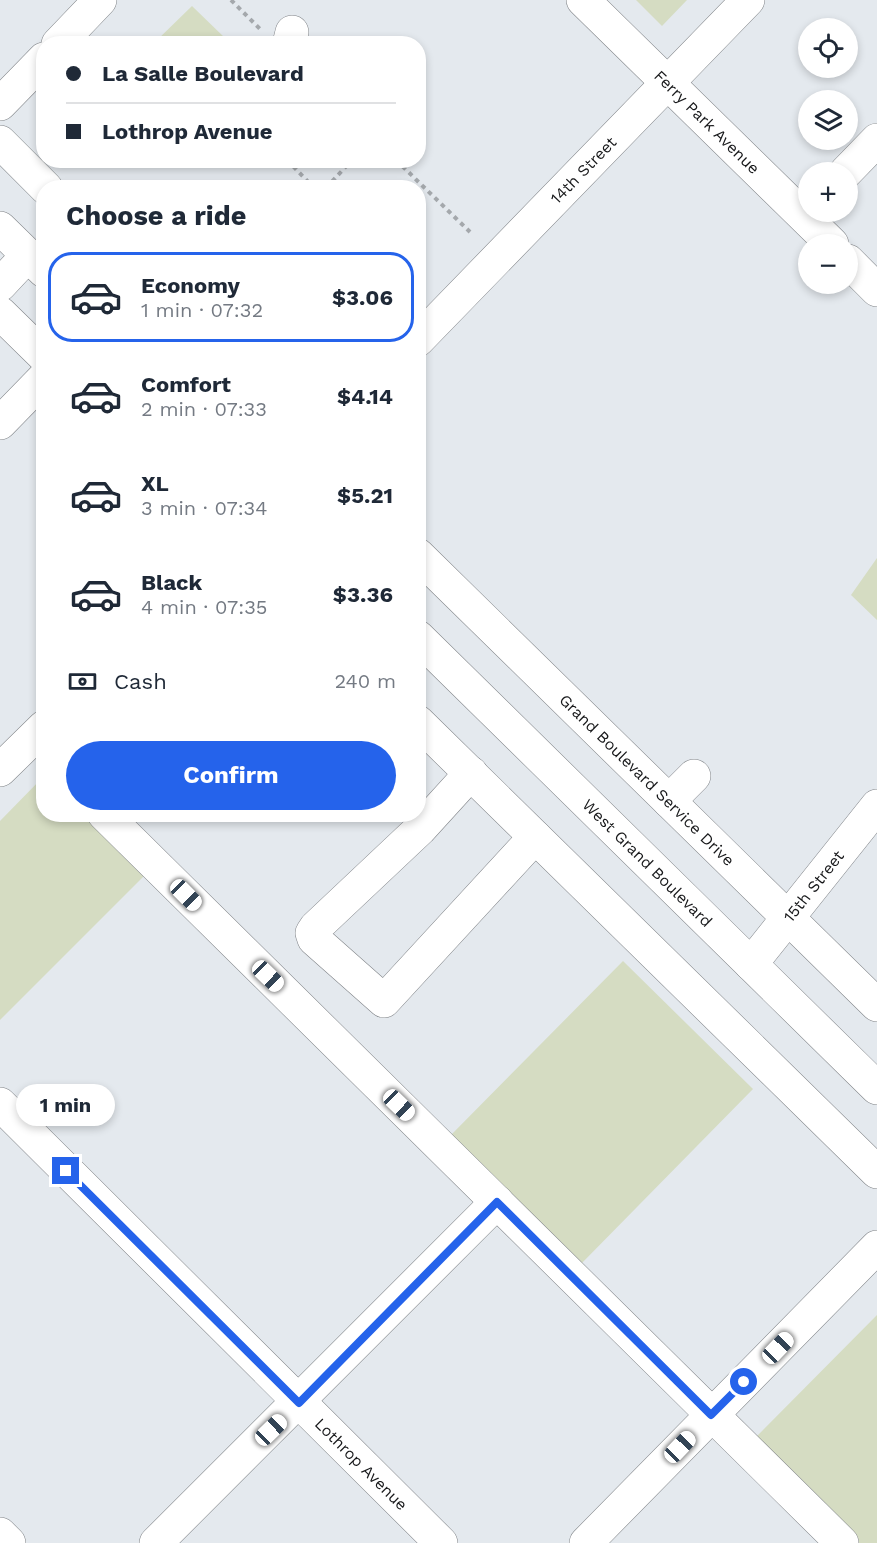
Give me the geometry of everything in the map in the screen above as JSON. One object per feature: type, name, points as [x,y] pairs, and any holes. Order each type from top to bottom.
[{"type":"street","points":[[66,36],[100,0]]},
{"type":"street","name":"Ferry Park Avenue","points":[[583,0],[798,205]]},
{"type":"street","name":"14th Street","points":[[426,332],[748,0]]},
{"type":"street","points":[[0,104],[36,67]]},
{"type":"street","points":[[856,162],[877,140]]},
{"type":"street","points":[[0,142],[38,180]]},
{"type":"street","name":"Ferry Park Avenue","points":[[814,222],[824,234]]},
{"type":"street","points":[[0,228],[36,263],[0,285]]},
{"type":"street","points":[[858,271],[877,290]]},
{"type":"street","points":[[0,313],[36,348]]},
{"type":"street","points":[[0,423],[36,386]]},
{"type":"street","name":"Grand Boulevard Service Drive","points":[[426,563],[877,1005]]},
{"type":"street","name":"West Grand Boulevard","points":[[426,645],[877,1088]]},
{"type":"street","points":[[426,730],[877,1172]]},
{"type":"street","points":[[0,770],[36,743]]},
{"type":"street","points":[[471,773],[420,829],[316,927],[312,933],[314,939],[384,1001],[535,837]]},
{"type":"street","points":[[669,801],[694,776]]},
{"type":"street","name":"15th Street","points":[[751,964],[790,919],[877,806]]},
{"type":"street","points":[[112,822],[842,1543]]},
{"type":"street","name":"Lothrop Avenue","points":[[0,1104],[441,1543]]},
{"type":"street","points":[[156,1543],[299,1403],[497,1202]]},
{"type":"street","points":[[586,1543],[877,1247]]},
{"type":"street","points":[[0,1534],[9,1543]]},
{"type":"path","points":[[231,0],[281,36]]},
{"type":"path","points":[[295,168],[306,180]]},
{"type":"path","points":[[333,180],[345,168]]},
{"type":"path","points":[[404,168],[417,180]]},
{"type":"path","points":[[426,189],[470,232]]},
{"type":"green space","points":[[636,0],[687,0],[662,26]]},
{"type":"green space","points":[[192,6],[223,36],[161,36]]},
{"type":"green space","points":[[877,558],[877,620],[851,595]]},
{"type":"green space","points":[[36,784],[36,822],[94,822],[146,874],[0,1020],[0,821]]},
{"type":"green space","points":[[623,961],[753,1089],[580,1265],[450,1136]]},
{"type":"green space","points":[[877,1315],[877,1543],[856,1543],[753,1440]]},
{"type":"route","points":[[66,1171],[299,1403],[497,1202],[711,1415],[744,1382]]}]
